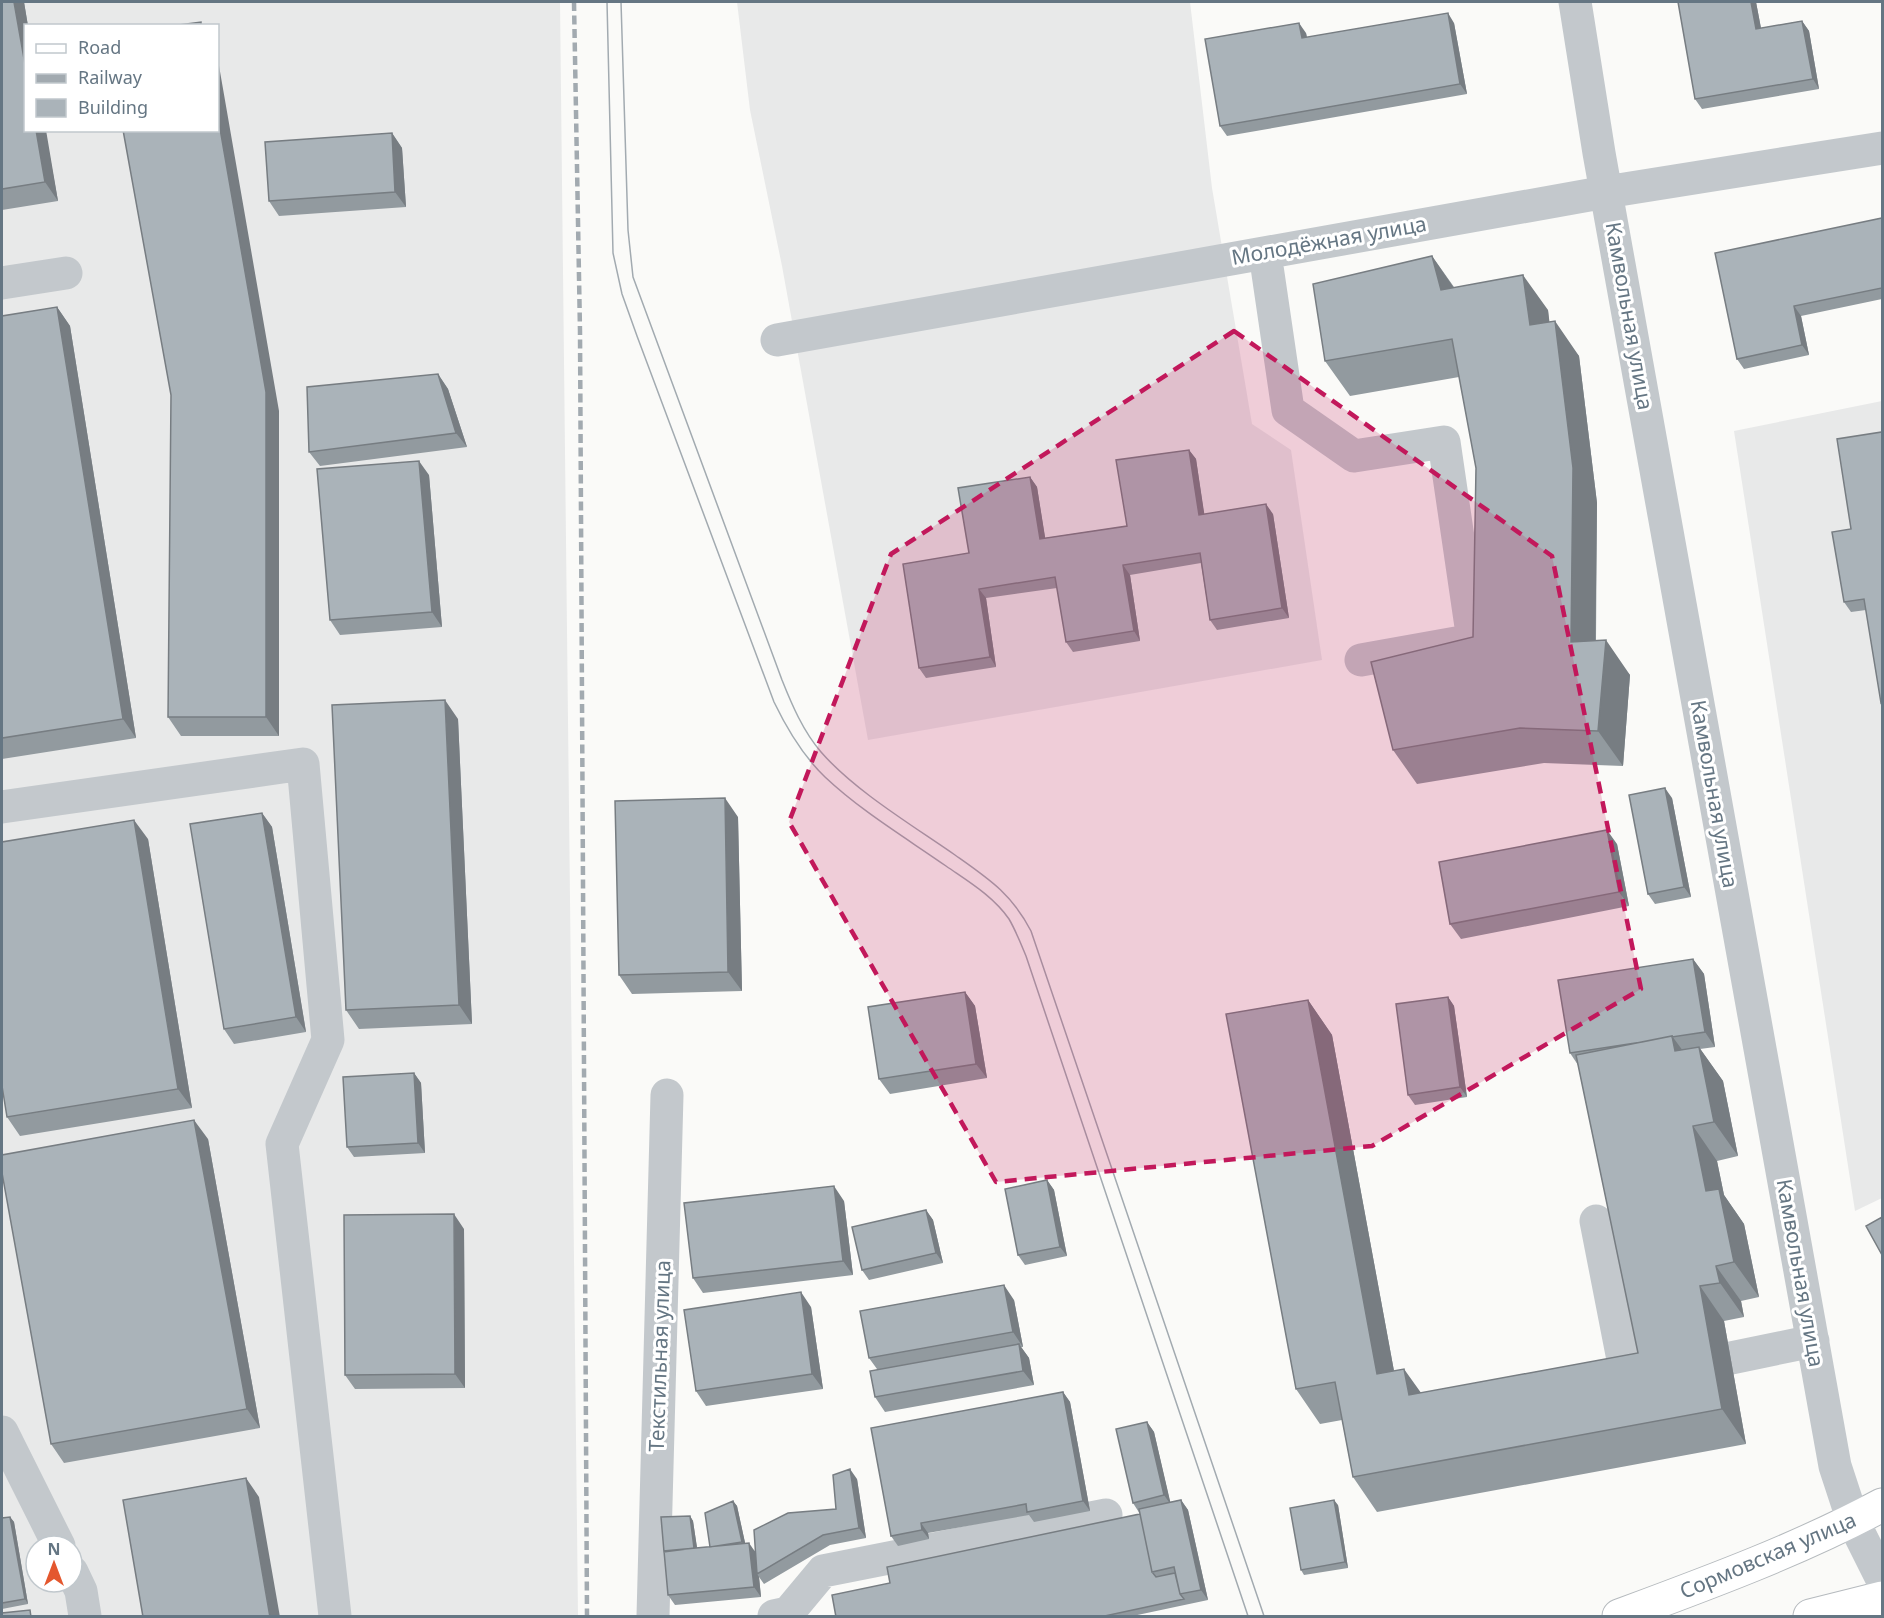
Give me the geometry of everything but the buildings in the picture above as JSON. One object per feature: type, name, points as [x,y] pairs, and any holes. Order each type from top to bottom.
[{"type":"main road","name":"Сормовская улица","points":[[1619,1617],[1748,1568],[1853,1521],[1882,1505]]},
{"type":"main road","points":[[1810,1617],[1882,1598]]},
{"type":"street","name":"Камвольная улица","points":[[1575,2],[1606,192],[1835,1466],[1853,1521],[1882,1579]]},
{"type":"street","name":"Молодёжная улица","points":[[777,340],[1606,192],[1882,148]]},
{"type":"street","points":[[1265,253],[1287,410],[1354,456],[1444,442],[1473,640],[1361,660]]},
{"type":"street","points":[[2,283],[66,273]]},
{"type":"street","points":[[2,807],[303,764],[328,1040],[282,1144],[335,1617]]},
{"type":"street","name":"Текстильная улица","points":[[653,1617],[667,1095]]},
{"type":"street","points":[[1596,1221],[1627,1380],[1659,1373]]},
{"type":"street","points":[[1731,1358],[1813,1341]]},
{"type":"street","points":[[2,1431],[14,1484],[50,1534]]},
{"type":"street","points":[[774,1617],[788,1613],[823,1570],[1106,1515]]},
{"type":"street","points":[[82,1594],[86,1617]]},
{"type":"highlighted area","points":[[1234,331],[1552,556],[1641,989],[1372,1146],[996,1182],[789,822],[891,554]]},
{"type":"shaded area","points":[[2,2],[560,2],[578,1616],[2,1616]]},
{"type":"shaded area","points":[[737,2],[1190,2],[1212,188],[1252,424],[1291,450],[1322,660],[868,740],[782,266],[750,110]]},
{"type":"shaded area","points":[[1882,401],[1882,1198],[1855,1211],[1734,431]]},
{"type":"tram line","points":[[607,2],[613,253],[622,294],[774,702],[796,742],[825,777],[869,813],[980,890],[996,903],[1012,924],[1026,956],[1248,1616]]},
{"type":"tram line","points":[[621,2],[628,230],[633,277],[782,680],[803,727],[821,752],[850,780],[885,807],[999,888],[1016,907],[1031,931],[1264,1616]]},
{"type":"railway","points":[[574,2],[580,331],[587,1616]]}]
